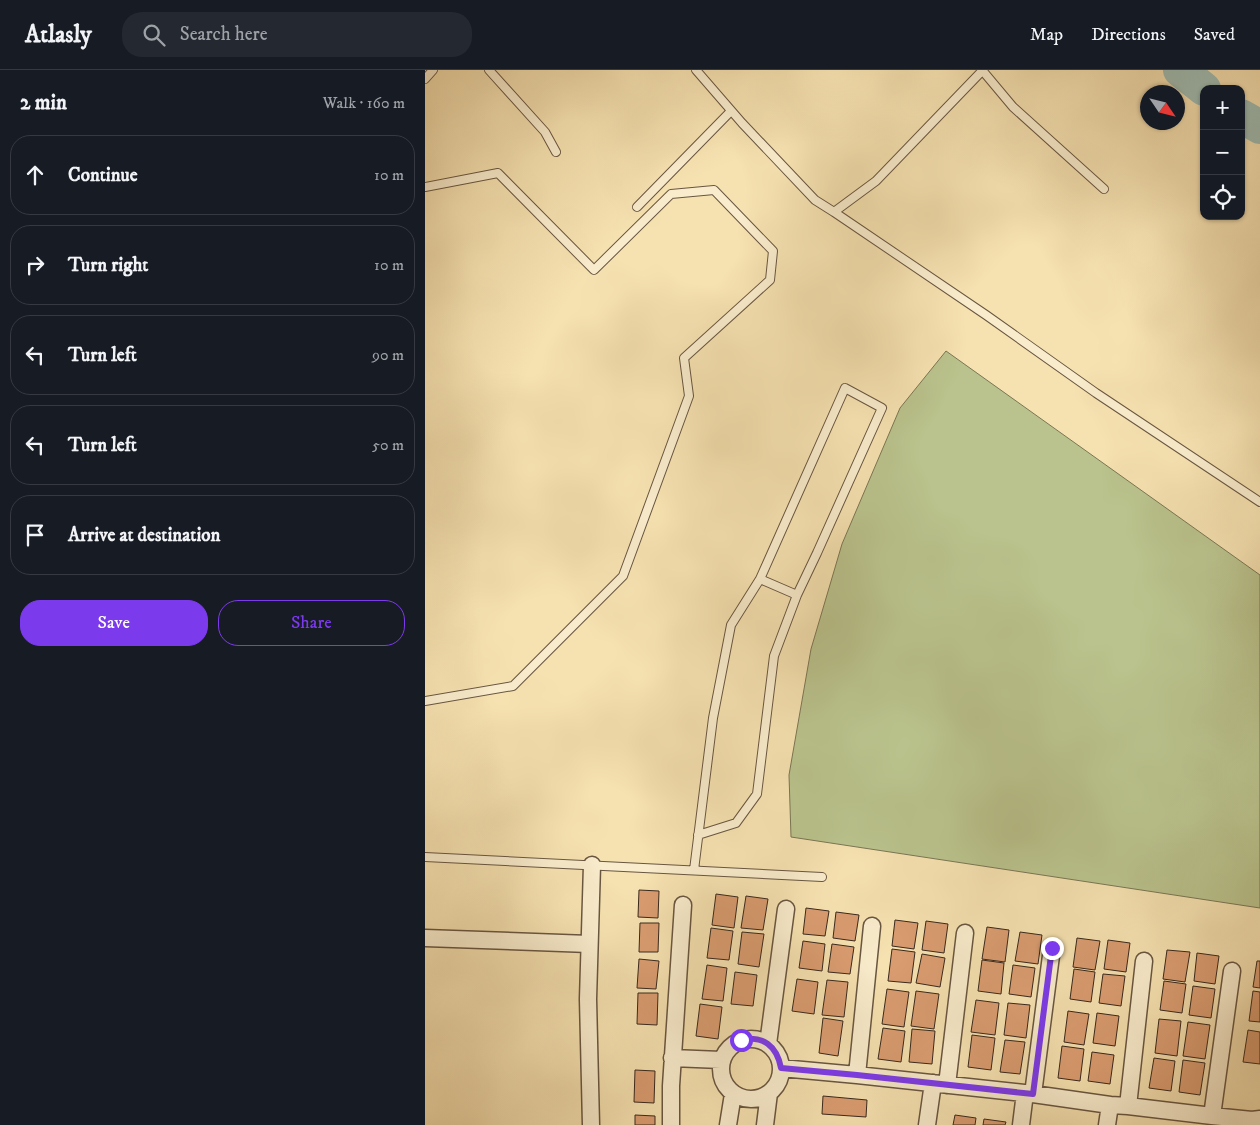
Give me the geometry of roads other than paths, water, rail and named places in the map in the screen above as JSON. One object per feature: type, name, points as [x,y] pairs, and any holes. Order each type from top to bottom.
[{"type":"street","points":[[591,1125],[588,999],[592,865]]},
{"type":"street","points":[[671,1125],[672,1058],[683,905]]},
{"type":"street","points":[[768,1044],[786,909]]},
{"type":"street","points":[[857,1075],[872,926]]},
{"type":"street","points":[[927,1125],[940,1084],[965,933]]},
{"type":"street","points":[[425,938],[589,944]]},
{"type":"street","points":[[1021,1125],[1029,1094],[1052,948]]},
{"type":"street","points":[[1128,1106],[1144,961]]},
{"type":"street","points":[[1212,1116],[1232,971]]},
{"type":"street","points":[[750,1038],[760,1040],[775,1050],[781,1068],[780,1078],[776,1086],[761,1098],[751,1100],[741,1098],[726,1088],[721,1079],[721,1060],[725,1052],[741,1040],[750,1038]]},
{"type":"street","points":[[672,1058],[721,1060]]},
{"type":"street","points":[[781,1068],[1029,1094],[1110,1106],[1128,1106],[1252,1120],[1260,1119]]},
{"type":"street","points":[[765,1125],[769,1093]]},
{"type":"street","points":[[729,1125],[733,1094]]},
{"type":"street","points":[[1107,1125],[1110,1106]]},
{"type":"lane","points":[[425,79],[433,70]]},
{"type":"lane","points":[[489,70],[545,132],[556,152]]},
{"type":"lane","points":[[696,70],[731,111],[815,200],[986,315],[1096,393],[1260,502]]},
{"type":"lane","points":[[834,212],[876,181],[982,70],[1013,107],[1104,189]]},
{"type":"lane","points":[[637,207],[731,111]]},
{"type":"lane","points":[[425,187],[498,173],[594,270],[671,194],[714,190],[773,251],[770,280],[684,358],[689,396],[623,576],[513,686],[425,701]]},
{"type":"lane","points":[[694,870],[698,835],[713,718],[731,625],[760,579],[845,388],[882,408],[797,595],[774,656],[757,794],[737,823],[698,835]]},
{"type":"lane","points":[[760,579],[797,595]]},
{"type":"lane","points":[[425,857],[822,877]]},
{"type":"waterway","points":[[1180,70],[1200,86]]},
{"type":"waterway","points":[[1245,118],[1260,127]]}]
